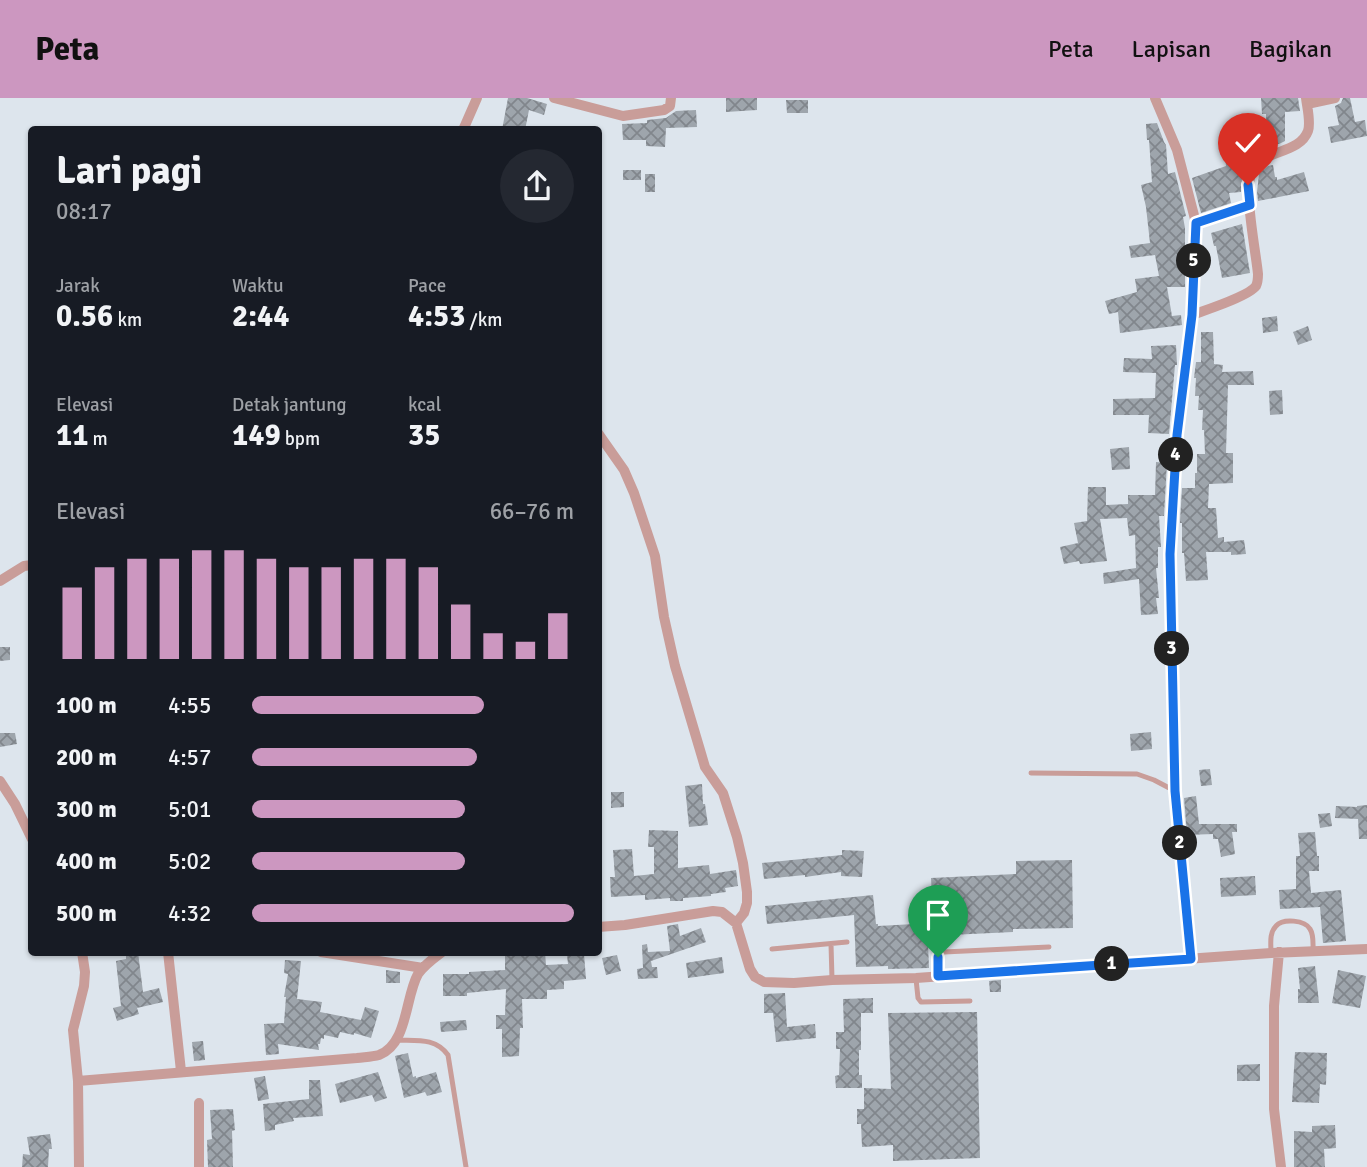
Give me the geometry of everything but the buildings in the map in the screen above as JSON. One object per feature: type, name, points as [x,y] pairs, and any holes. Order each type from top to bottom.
[{"type":"street","points":[[465,126],[477,98]]},
{"type":"street","points":[[554,98],[623,116],[664,110],[670,106],[671,98]]},
{"type":"street","points":[[1155,98],[1177,149],[1196,223],[1192,315],[1177,435],[1170,554],[1175,791],[1191,959]]},
{"type":"street","points":[[1192,315],[1245,295],[1254,288],[1258,274],[1248,185],[1252,170],[1260,160],[1281,153],[1302,140],[1309,129],[1306,101],[1335,98]]},
{"type":"street","points":[[1196,223],[1250,205]]},
{"type":"street","points":[[602,439],[624,470],[635,493],[655,556],[669,642],[705,767],[719,784],[737,837],[747,903],[744,913],[736,923]]},
{"type":"street","points":[[0,581],[28,566]]},
{"type":"street","points":[[0,781],[28,831]]},
{"type":"street","points":[[602,927],[722,912],[736,923],[755,977],[764,982],[794,983],[916,978],[1367,949]]},
{"type":"street","points":[[1275,953],[1274,1109],[1281,1167]]},
{"type":"street","points":[[79,1167],[78,1081],[73,1030],[84,986],[83,956]]},
{"type":"street","points":[[169,956],[181,1071]]},
{"type":"street","points":[[346,956],[423,968]]},
{"type":"street","points":[[78,1081],[380,1055],[392,1046],[400,1032],[418,974],[436,956]]},
{"type":"street","points":[[199,1103],[199,1167]]},
{"type":"lane","points":[[1031,773],[1137,774],[1175,791]]},
{"type":"lane","points":[[1275,953],[1271,934],[1275,926],[1283,921],[1303,923],[1310,928],[1313,951]]},
{"type":"lane","points":[[772,949],[847,942]]},
{"type":"lane","points":[[831,944],[832,980]]},
{"type":"lane","points":[[938,976],[938,957],[944,952],[1049,947]]},
{"type":"lane","points":[[916,978],[918,998],[921,1002],[970,1001]]},
{"type":"lane","points":[[396,1040],[434,1043],[442,1047],[448,1055],[466,1167]]},
{"type":"route","points":[[938,957],[938,976],[1191,959],[1175,791],[1170,554],[1177,435],[1192,315],[1196,223],[1250,205],[1248,185]]}]
